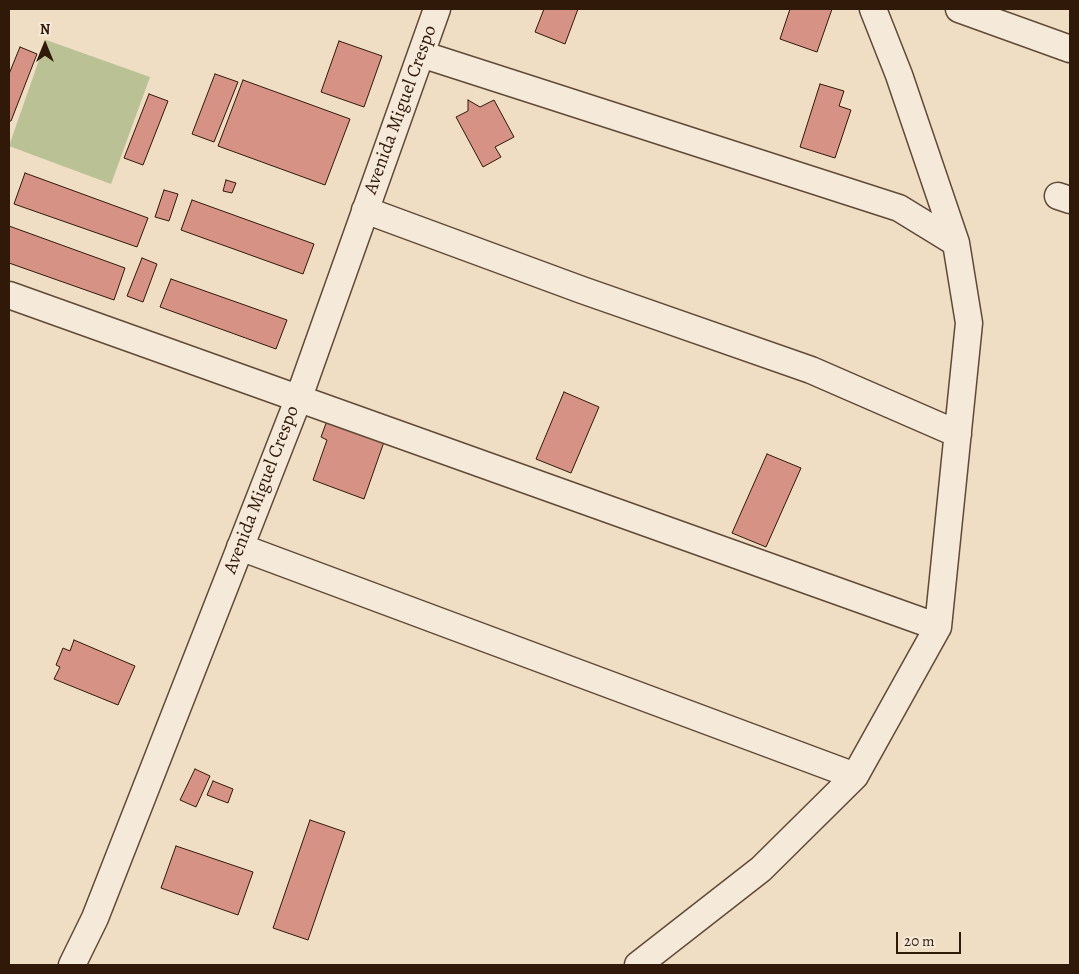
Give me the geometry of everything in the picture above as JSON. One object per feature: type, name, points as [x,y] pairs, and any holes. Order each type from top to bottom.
[{"type":"street","name":"Avenida Miguel Crespo","points":[[72,965],[95,918],[298,400],[437,9]]},
{"type":"street","points":[[638,965],[761,869],[855,776],[938,627],[969,323],[956,243],[899,75],[873,9]]},
{"type":"street","points":[[959,9],[1070,49]]},
{"type":"street","points":[[421,54],[899,208],[956,243]]},
{"type":"street","points":[[365,210],[582,290],[811,370],[958,434]]},
{"type":"street","points":[[9,295],[298,400],[938,627]]},
{"type":"street","points":[[240,547],[855,776]]},
{"type":"green space","points":[[46,40],[150,77],[111,184],[9,146]]},
{"type":"building","points":[[544,9],[578,9],[565,44],[535,32]]},
{"type":"building","points":[[790,9],[832,9],[817,52],[780,39]]},
{"type":"building","points":[[339,41],[382,56],[364,107],[321,92]]},
{"type":"building","points":[[20,47],[37,54],[11,121],[9,121],[9,74]]},
{"type":"building","points":[[215,74],[238,82],[214,142],[192,134]]},
{"type":"building","points":[[243,80],[350,119],[325,185],[218,146]]},
{"type":"building","points":[[820,84],[844,91],[839,106],[851,110],[835,158],[800,147]]},
{"type":"building","points":[[149,94],[168,101],[143,165],[124,158]]},
{"type":"building","points":[[468,100],[480,107],[494,100],[514,137],[495,147],[501,157],[483,167],[456,117],[468,111]]},
{"type":"building","points":[[25,173],[148,218],[137,247],[14,204]]},
{"type":"building","points":[[226,180],[236,183],[232,193],[223,191]]},
{"type":"building","points":[[164,190],[178,194],[169,221],[155,217]]},
{"type":"building","points":[[192,200],[314,244],[303,274],[181,230]]},
{"type":"building","points":[[9,226],[125,268],[114,300],[9,263]]},
{"type":"building","points":[[142,258],[157,264],[143,302],[127,296]]},
{"type":"building","points":[[171,279],[287,320],[276,349],[160,307]]},
{"type":"building","points":[[564,392],[599,407],[571,473],[536,459]]},
{"type":"building","points":[[328,418],[385,439],[364,499],[313,480],[327,440],[321,437]]},
{"type":"building","points":[[767,454],[801,468],[766,547],[732,533]]},
{"type":"building","points":[[74,640],[135,666],[118,705],[54,679],[60,667],[56,665],[63,648],[70,651]]},
{"type":"building","points":[[195,769],[210,776],[196,807],[180,800]]},
{"type":"building","points":[[213,781],[233,789],[228,803],[207,795]]},
{"type":"building","points":[[310,820],[345,832],[308,940],[273,928]]},
{"type":"building","points":[[176,846],[253,872],[238,915],[161,888]]}]
